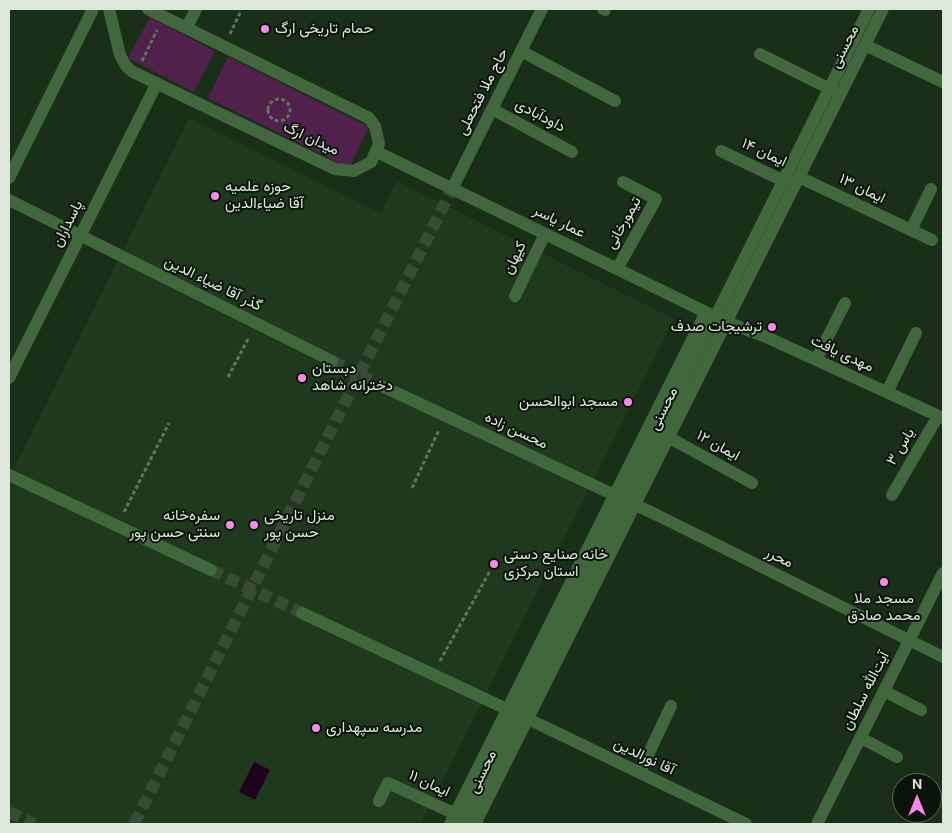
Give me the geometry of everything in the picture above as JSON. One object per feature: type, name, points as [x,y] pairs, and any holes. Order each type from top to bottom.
[{"type":"street","points":[[9,178],[93,9]]},
{"type":"street","name":"میدان ارگ","points":[[109,9],[120,55],[126,66],[136,73],[345,172],[364,168],[377,152]]},
{"type":"street","points":[[186,27],[196,9]]},
{"type":"street","name":"حاج ملا فتحعلی","points":[[452,189],[542,9]]},
{"type":"street","name":"محسنی","points":[[464,821],[716,317],[792,181],[835,91],[869,9]]},
{"type":"street","name":"محسنی","points":[[835,91],[864,45],[882,9]]},
{"type":"street","points":[[156,12],[369,118],[379,135],[377,152]]},
{"type":"street","points":[[864,45],[943,82]]},
{"type":"street","points":[[521,51],[615,101]]},
{"type":"street","points":[[760,54],[835,91]]},
{"type":"street","name":"پاسداران","points":[[9,378],[156,83]]},
{"type":"street","name":"داودآبادی","points":[[492,109],[572,152]]},
{"type":"street","name":"ایمان ۱۴","points":[[720,150],[792,181]]},
{"type":"street","name":"عمار یاسر","points":[[377,152],[716,317]]},
{"type":"street","name":"ایمان ۱۳","points":[[792,181],[932,240]]},
{"type":"street","name":"تیمورخانی","points":[[617,269],[656,199],[623,182]]},
{"type":"street","points":[[911,230],[931,188]]},
{"type":"street","name":"گذر آقا ضیاء الدین","points":[[9,200],[332,361]]},
{"type":"street","name":"کیهان","points":[[515,296],[545,234]]},
{"type":"street","points":[[816,360],[845,303]]},
{"type":"street","name":"محسنی","points":[[624,500],[668,437],[716,317]]},
{"type":"street","name":"مهدی یافت","points":[[716,317],[764,336],[941,417]]},
{"type":"street","points":[[886,392],[916,333]]},
{"type":"street","name":"محسن زاده","points":[[384,387],[624,500]]},
{"type":"street","name":"یاس ۳","points":[[892,495],[941,417]]},
{"type":"street","name":"ایمان ۱۲","points":[[668,437],[752,483]]},
{"type":"street","points":[[9,475],[211,570]]},
{"type":"street","points":[[464,821],[624,500]]},
{"type":"street","name":"محرر","points":[[624,500],[943,657]]},
{"type":"street","name":"آیت‌الله سلطان","points":[[817,824],[943,572]]},
{"type":"street","name":"آقا نورالدین","points":[[302,613],[640,772],[742,823]]},
{"type":"street","points":[[884,691],[921,710]]},
{"type":"street","points":[[640,772],[671,706]]},
{"type":"street","points":[[860,738],[897,757]]},
{"type":"street","name":"ایمان ۱۱","points":[[379,801],[388,783],[464,821]]},
{"type":"path","points":[[136,73],[156,12]]},
{"type":"path","points":[[237,19],[240,13]]},
{"type":"path","points":[[278,99],[284,100],[288,104],[289,115],[285,119],[274,120],[270,116],[269,105],[278,99]]},
{"type":"path","points":[[228,377],[257,324]]},
{"type":"path","points":[[412,488],[445,416]]},
{"type":"path","points":[[117,526],[169,423]]},
{"type":"path","points":[[432,674],[490,571]]},
{"type":"shaded area","points":[[150,17],[215,51],[194,92],[128,58]]},
{"type":"shaded area","points":[[228,57],[369,127],[349,168],[208,98]]},
{"type":"shaded area","points":[[189,118],[381,213],[397,181],[674,319],[421,824],[9,824],[9,478]]},
{"type":"shaded area","points":[[254,762],[270,770],[255,800],[239,792]]},
{"type":"tunnel","points":[[134,824],[452,189]]},
{"type":"tunnel","points":[[332,361],[359,374]]},
{"type":"tunnel","points":[[360,375],[384,387]]},
{"type":"tunnel","points":[[211,570],[302,613]]},
{"type":"tunnel","points":[[9,812],[34,824]]},
{"type":"place","name":"حمام تاریخی ارگ","points":[[265,29]]},
{"type":"place","name":"حوزه علمیه آقا ضیاءالدین","points":[[215,196]]},
{"type":"place","name":"ترشیجات صدف","points":[[772,327]]},
{"type":"place","name":"دبستان دخترانه شاهد","points":[[302,378]]},
{"type":"place","name":"مسجد ابوالحسن","points":[[628,402]]},
{"type":"place","name":"سفره‌خانه سنتی حسن پور","points":[[230,525]]},
{"type":"place","name":"منزل تاریخی حسن پور","points":[[254,525]]},
{"type":"place","name":"خانه صنایع دستی استان مرکزی","points":[[494,564]]},
{"type":"place","name":"مسجد ملا محمد صادق","points":[[884,582]]},
{"type":"place","name":"مدرسه سپهداری","points":[[316,728]]}]
